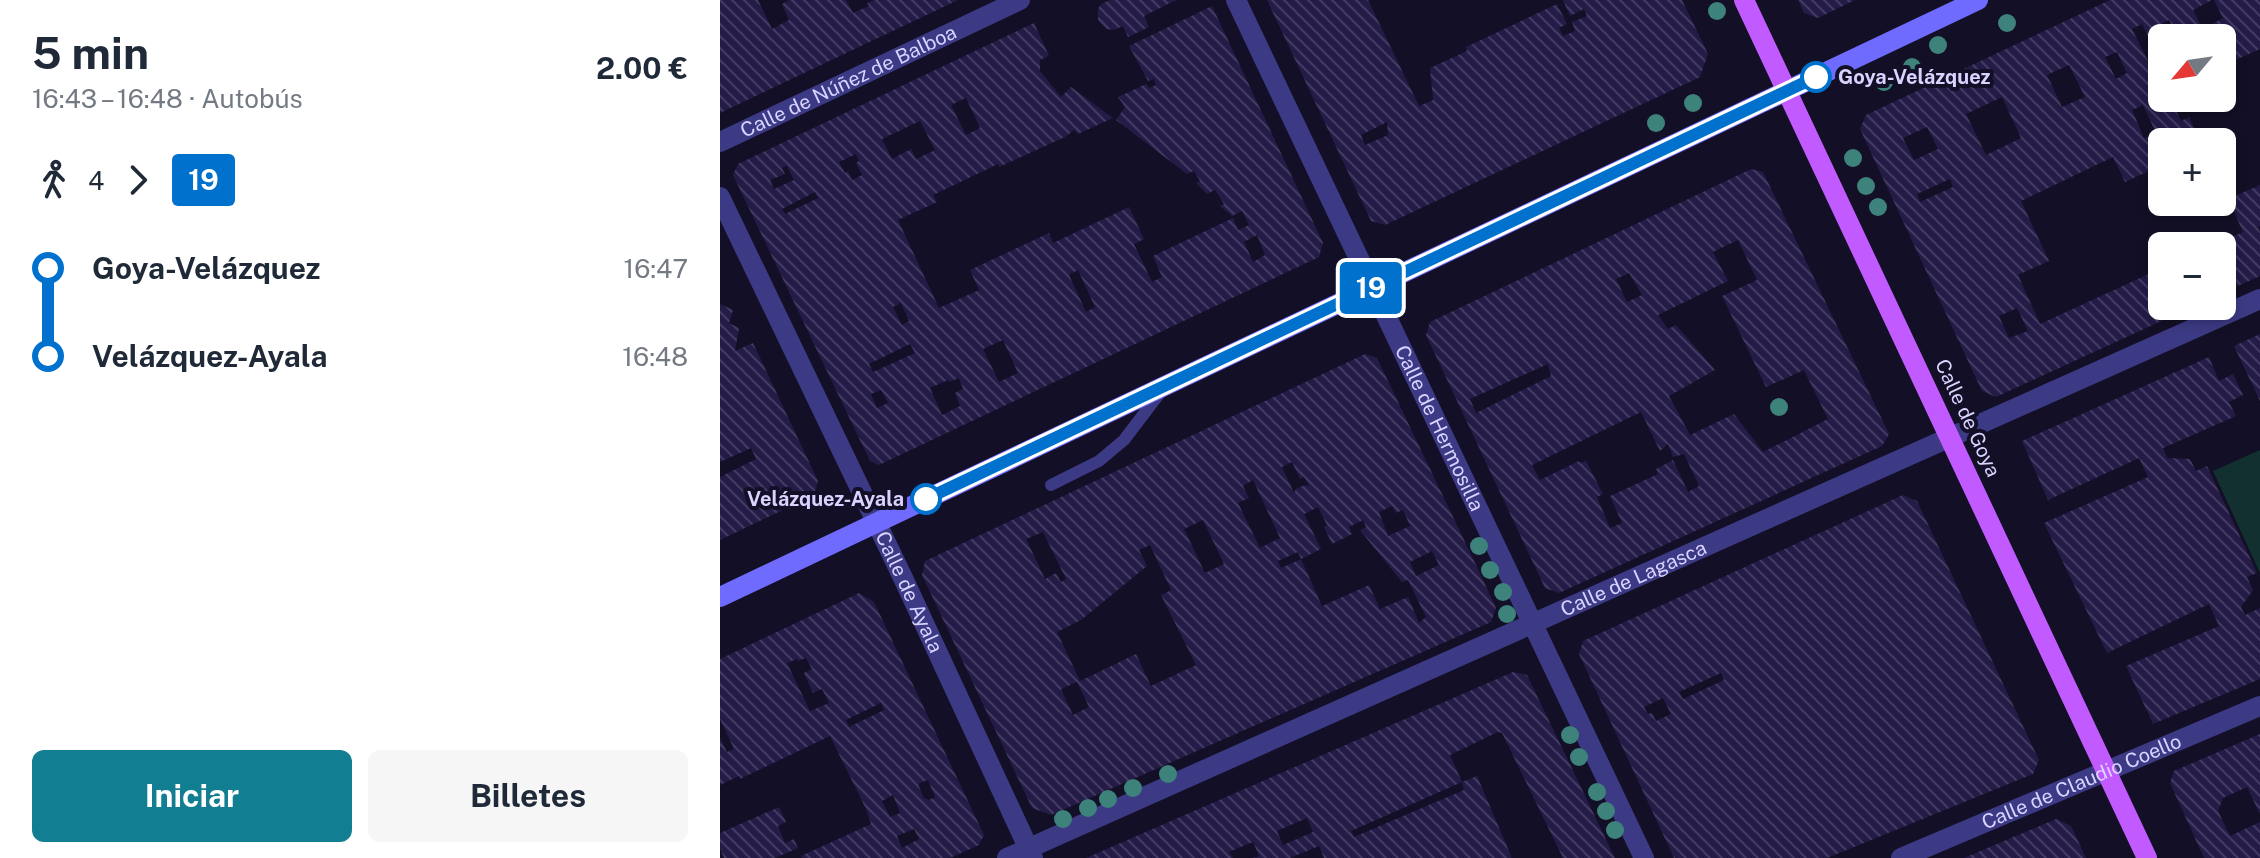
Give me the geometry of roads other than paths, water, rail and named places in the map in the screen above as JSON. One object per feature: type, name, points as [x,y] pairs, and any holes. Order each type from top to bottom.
[{"type":"main road","name":"Calle de Goya","points":[[1744,0],[2147,858]]},
{"type":"main road","points":[[720,597],[1978,0]]},
{"type":"street","name":"Calle de Núñez de Balboa","points":[[720,142],[1020,0]]},
{"type":"street","name":"Calle de Hermosilla","points":[[1236,0],[1644,858]]},
{"type":"street","name":"Calle de Ayala","points":[[720,197],[877,522],[1030,853]]},
{"type":"street","name":"Calle de Lagasca","points":[[1007,858],[1030,853],[2260,299]]},
{"type":"street","name":"Calle de Claudio Coello","points":[[1901,858],[2260,706]]},
{"type":"lane","points":[[1051,485],[1099,461],[1124,440],[1167,385]]},
{"type":"place","name":"Goya-Velázquez","points":[[1816,77]]},
{"type":"place","name":"Velázquez-Ayala","points":[[926,499]]}]
